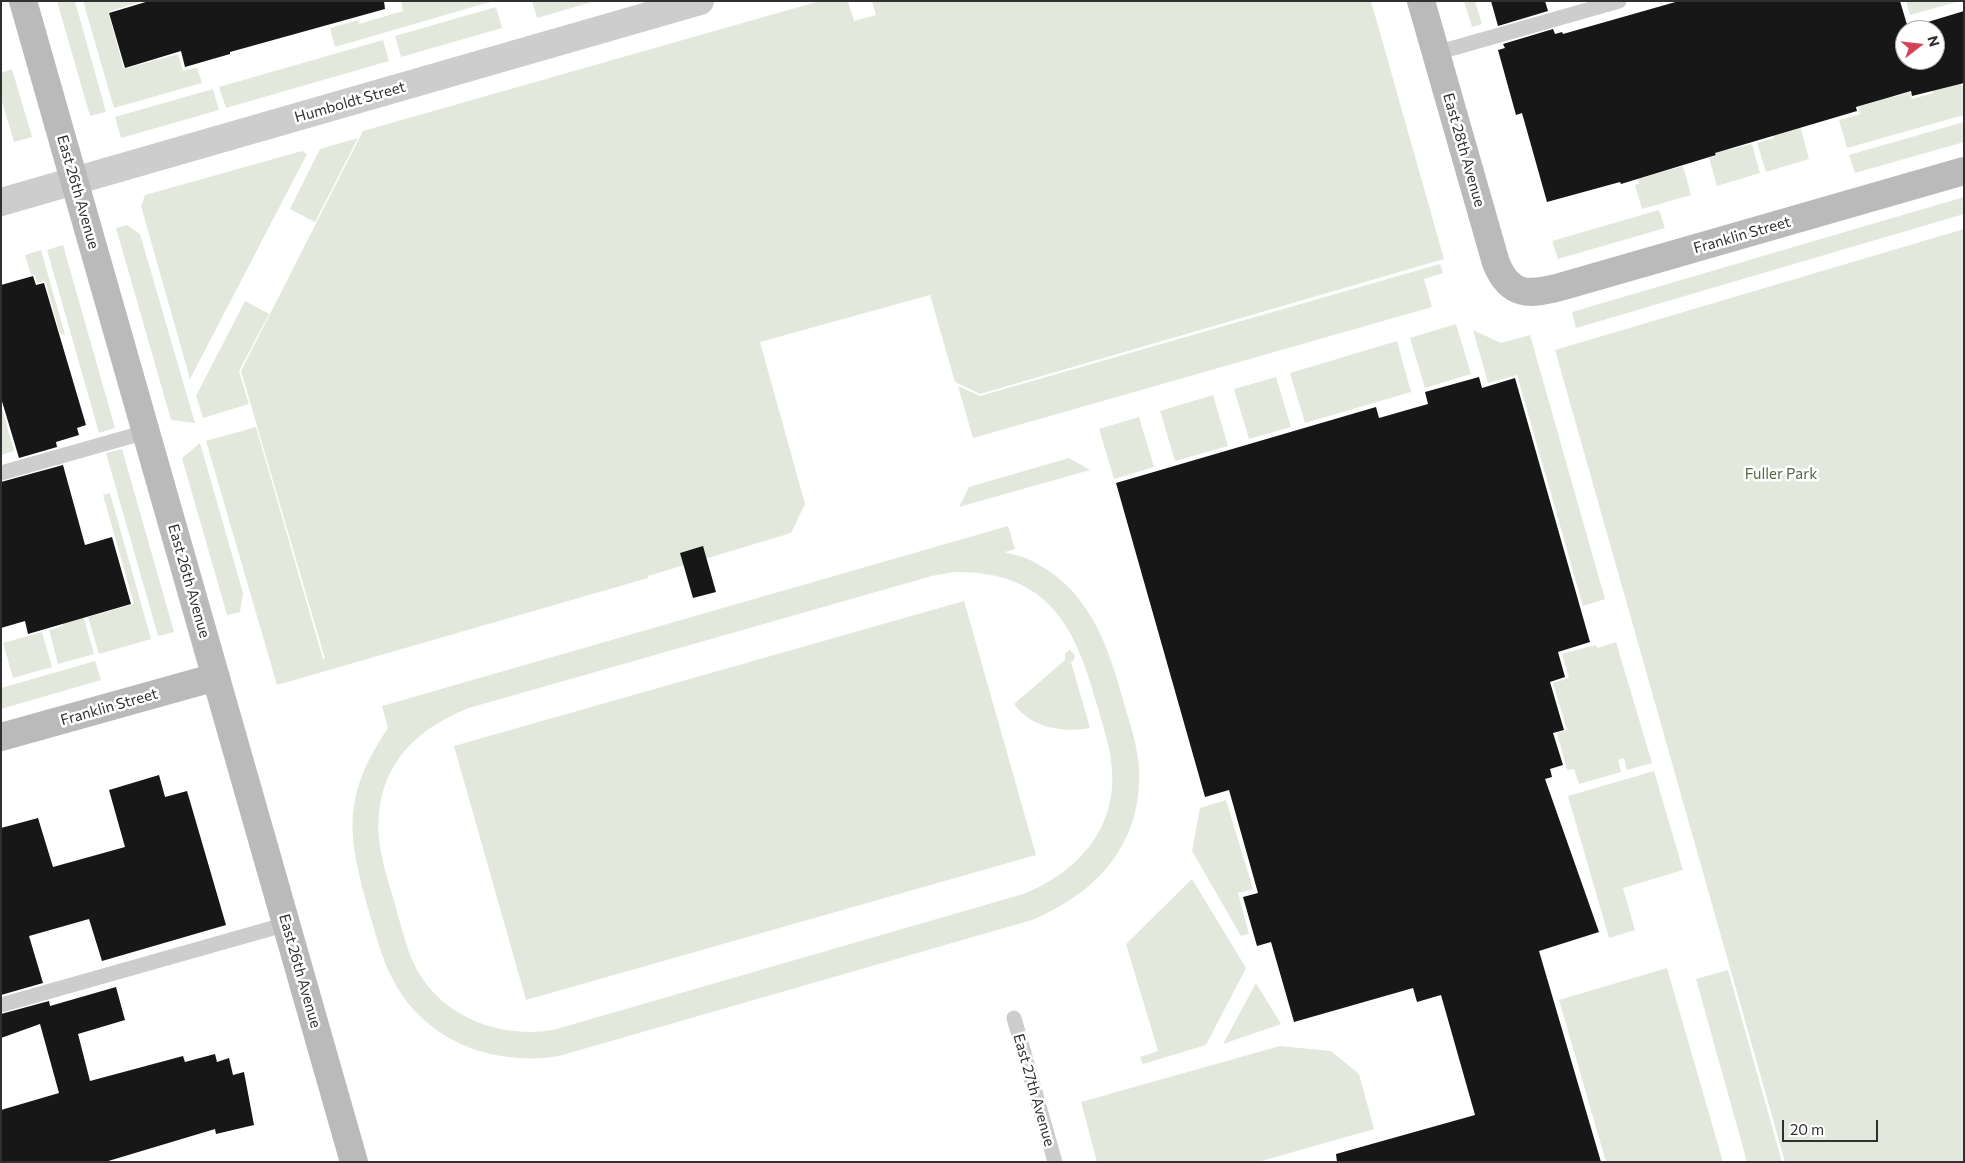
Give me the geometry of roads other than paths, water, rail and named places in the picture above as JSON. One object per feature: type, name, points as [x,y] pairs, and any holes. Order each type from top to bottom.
[{"type":"street","name":"East 26th Avenue","points":[[23,1],[354,1162]]},
{"type":"street","name":"Humboldt Street","points":[[1,202],[700,1]]},
{"type":"street","name":"East 28th Avenue","points":[[1421,1],[1496,263],[1501,275],[1508,284],[1519,291]]},
{"type":"street","name":"Franklin Street","points":[[1519,291],[1531,293],[1560,287],[1964,171]]},
{"type":"street","name":"Franklin Street","points":[[1,738],[216,677]]},
{"type":"lane","points":[[1436,53],[1619,1]]},
{"type":"lane","points":[[1,473],[146,432]]},
{"type":"lane","points":[[1,1005],[287,924]]},
{"type":"lane","name":"East 27th Avenue","points":[[1014,1018],[1055,1162]]},
{"type":"park label","name":"Fuller Park","points":[[1781,474]]}]
